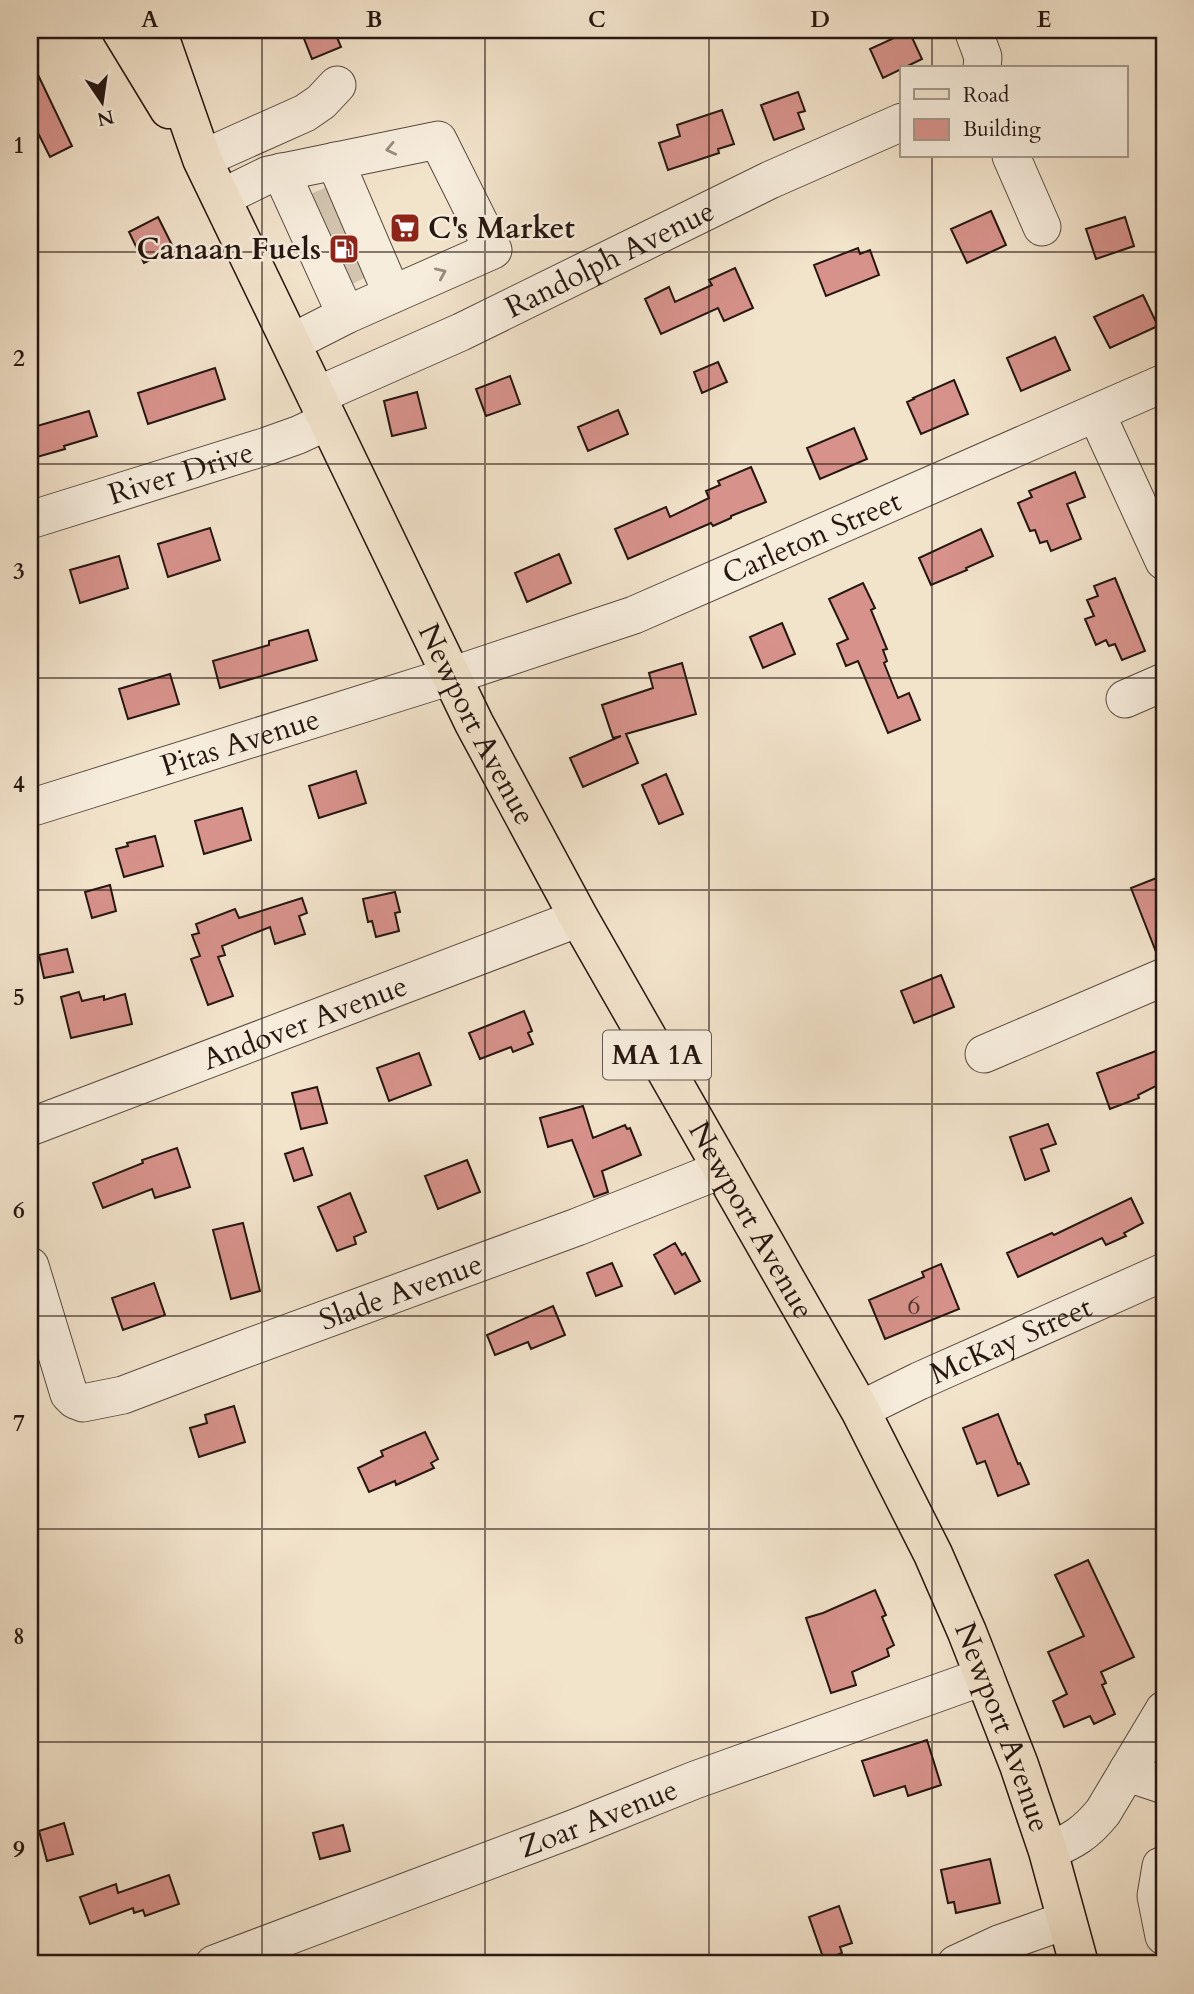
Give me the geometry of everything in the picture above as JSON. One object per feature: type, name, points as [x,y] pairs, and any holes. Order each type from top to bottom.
[{"type":"main road","name":"Newport Avenue","points":[[121,30],[202,159]]},
{"type":"main road","name":"Newport Avenue","points":[[157,30],[202,159],[474,723],[579,918],[860,1410],[933,1554],[985,1676],[1019,1765],[1048,1851],[1079,1964]]},
{"type":"street","points":[[973,30],[983,57],[982,66]]},
{"type":"street","points":[[202,159],[305,113],[321,102],[337,85]]},
{"type":"street","name":"Randolph Avenue","points":[[322,408],[461,332],[770,180],[900,123]]},
{"type":"street","points":[[221,198],[268,175],[438,139],[492,250],[346,315],[291,343]]},
{"type":"street","points":[[1012,158],[1042,227]]},
{"type":"street","points":[[335,161],[346,315]]},
{"type":"street","points":[[281,172],[392,294]]},
{"type":"street","name":"Carleton Street","points":[[451,677],[634,615],[1164,383]]},
{"type":"street","name":"River Drive","points":[[30,520],[298,435],[322,408]]},
{"type":"street","points":[[1096,413],[1164,561]]},
{"type":"street","name":"Pitas Avenue","points":[[30,808],[451,677]]},
{"type":"street","points":[[1125,699],[1164,682]]},
{"type":"street","name":"Andover Avenue","points":[[30,1127],[579,918]]},
{"type":"street","points":[[984,1054],[1164,977]]},
{"type":"street","name":"Slade Avenue","points":[[30,1266],[69,1394],[75,1400],[96,1401],[123,1395],[577,1227],[723,1169]]},
{"type":"street","name":"McKay Street","points":[[860,1410],[1164,1272]]},
{"type":"street","name":"Zoar Avenue","points":[[214,1964],[695,1780],[985,1676]]},
{"type":"street","points":[[1048,1851],[1078,1838],[1091,1827],[1103,1812],[1164,1710]]},
{"type":"street","points":[[1128,1770],[1164,1785]]},
{"type":"street","points":[[1164,1865],[1161,1866],[1156,1896],[1164,1937]]},
{"type":"street","points":[[956,1964],[1009,1940],[1067,1920]]},
{"type":"building","points":[[319,30],[334,30],[341,47],[312,59],[303,36]]},
{"type":"building","points":[[909,31],[922,59],[908,66],[900,66],[900,70],[883,78],[870,49]]},
{"type":"building","points":[[30,58],[72,146],[50,157],[39,135],[30,140]]},
{"type":"building","points":[[798,92],[805,111],[798,113],[804,129],[774,140],[761,105]]},
{"type":"building","points":[[722,110],[734,144],[718,149],[719,153],[668,170],[659,143],[680,136],[677,125]]},
{"type":"building","points":[[991,211],[1006,245],[967,263],[951,229]]},
{"type":"building","points":[[158,217],[174,249],[144,263],[129,232]]},
{"type":"building","points":[[1125,217],[1134,246],[1096,259],[1086,229]]},
{"type":"building","points":[[858,248],[860,254],[870,250],[879,275],[826,296],[814,265]]},
{"type":"building","points":[[735,268],[753,308],[724,321],[718,308],[661,334],[645,299],[669,287],[675,302],[712,285],[709,280]]},
{"type":"building","points":[[1143,295],[1158,326],[1110,348],[1094,317]]},
{"type":"building","points":[[1055,337],[1070,370],[1021,391],[1007,358]]},
{"type":"building","points":[[718,362],[727,382],[702,393],[694,372]]},
{"type":"building","points":[[215,368],[225,399],[148,424],[138,393]]},
{"type":"building","points":[[510,376],[520,404],[486,416],[476,389]]},
{"type":"building","points":[[954,380],[968,414],[921,434],[907,402]]},
{"type":"building","points":[[417,392],[426,428],[392,436],[384,401]]},
{"type":"building","points":[[618,410],[628,434],[588,451],[578,427]]},
{"type":"building","points":[[89,411],[97,436],[30,459],[30,428]]},
{"type":"building","points":[[854,428],[867,459],[820,479],[807,448]]},
{"type":"building","points":[[751,467],[766,502],[628,559],[615,529],[666,507],[670,517],[709,498],[706,491],[720,485],[718,481]]},
{"type":"building","points":[[1075,472],[1085,497],[1067,504],[1081,539],[1051,551],[1047,541],[1040,543],[1035,530],[1030,531],[1018,503],[1032,497],[1029,491]]},
{"type":"building","points":[[210,528],[220,560],[168,577],[158,544]]},
{"type":"building","points":[[981,529],[993,556],[931,585],[919,558]]},
{"type":"building","points":[[559,554],[571,583],[527,602],[515,573]]},
{"type":"building","points":[[119,556],[128,588],[80,603],[70,570]]},
{"type":"building","points":[[1115,578],[1145,651],[1122,660],[1115,644],[1109,646],[1106,640],[1096,645],[1085,619],[1094,616],[1087,600],[1098,596],[1094,586]]},
{"type":"building","points":[[863,583],[875,608],[871,610],[887,649],[883,650],[887,661],[884,663],[898,698],[909,693],[920,720],[888,733],[858,661],[846,666],[837,644],[848,639],[829,599]]},
{"type":"building","points":[[782,623],[795,654],[763,668],[750,637]]},
{"type":"building","points":[[308,630],[317,660],[220,688],[213,661],[269,645],[269,641]]},
{"type":"building","points":[[682,663],[696,714],[626,734],[638,763],[583,787],[570,758],[621,736],[613,738],[602,705],[653,688],[649,673]]},
{"type":"building","points":[[170,674],[179,704],[128,719],[119,689]]},
{"type":"building","points":[[356,771],[366,803],[319,818],[309,786]]},
{"type":"building","points":[[666,774],[683,814],[659,824],[642,785]]},
{"type":"building","points":[[242,808],[251,840],[204,854],[195,821]]},
{"type":"building","points":[[155,836],[163,866],[124,877],[116,849],[128,846],[127,843]]},
{"type":"building","points":[[1164,875],[1164,956],[1158,957],[1131,888]]},
{"type":"building","points":[[110,885],[116,911],[92,918],[85,892]]},
{"type":"building","points":[[395,892],[400,912],[395,913],[399,931],[376,937],[372,921],[368,922],[363,899]]},
{"type":"building","points":[[302,898],[307,913],[299,916],[305,934],[275,944],[270,927],[222,946],[225,955],[218,957],[233,996],[208,1005],[191,959],[200,956],[192,935],[199,933],[196,924],[235,909],[239,918]]},
{"type":"building","points":[[67,949],[73,972],[44,978],[39,955]]},
{"type":"building","points":[[941,975],[954,1007],[914,1023],[901,991]]},
{"type":"building","points":[[79,992],[82,1001],[104,996],[104,1000],[125,994],[132,1024],[71,1038],[61,997]]},
{"type":"building","points":[[524,1011],[532,1031],[528,1033],[533,1044],[513,1052],[511,1047],[480,1059],[469,1033]]},
{"type":"building","points":[[1164,1048],[1164,1082],[1138,1095],[1139,1098],[1110,1109],[1097,1073]]},
{"type":"building","points":[[419,1053],[431,1085],[389,1101],[377,1068]]},
{"type":"building","points":[[317,1087],[327,1123],[301,1129],[292,1093]]},
{"type":"building","points":[[583,1106],[593,1138],[625,1125],[627,1129],[630,1128],[641,1155],[602,1171],[608,1192],[594,1197],[572,1140],[548,1147],[540,1118]]},
{"type":"building","points":[[1048,1124],[1056,1144],[1041,1149],[1049,1171],[1025,1180],[1010,1137]]},
{"type":"building","points":[[177,1148],[190,1187],[155,1198],[152,1189],[103,1208],[93,1183],[143,1163],[142,1160]]},
{"type":"building","points":[[303,1148],[312,1175],[294,1181],[285,1154]]},
{"type":"building","points":[[467,1160],[480,1192],[438,1209],[425,1176]]},
{"type":"building","points":[[350,1193],[366,1232],[354,1237],[356,1244],[337,1251],[318,1207]]},
{"type":"building","points":[[1131,1198],[1143,1223],[1124,1233],[1126,1236],[1106,1245],[1102,1238],[1018,1277],[1007,1253],[1052,1233],[1054,1235]]},
{"type":"building","points":[[243,1223],[260,1291],[231,1299],[213,1230]]},
{"type":"building","points":[[675,1243],[682,1255],[685,1253],[700,1281],[675,1294],[654,1255]]},
{"type":"building","points":[[612,1263],[622,1286],[596,1296],[587,1273]]},
{"type":"building","points":[[941,1264],[959,1309],[885,1339],[869,1300],[924,1277],[922,1272]]},
{"type":"building","points":[[154,1283],[165,1315],[123,1330],[112,1298]]},
{"type":"building","points":[[553,1306],[565,1335],[531,1349],[528,1342],[495,1355],[487,1335]]},
{"type":"building","points":[[234,1406],[245,1442],[199,1457],[190,1428],[207,1423],[205,1415]]},
{"type":"building","points":[[998,1414],[1029,1484],[998,1496],[985,1461],[977,1464],[963,1428]]},
{"type":"building","points":[[425,1432],[438,1459],[431,1463],[434,1468],[396,1485],[395,1481],[369,1492],[358,1468],[383,1456],[381,1451]]},
{"type":"building","points":[[1088,1560],[1134,1657],[1101,1672],[1106,1683],[1102,1685],[1115,1714],[1094,1724],[1090,1716],[1064,1727],[1053,1701],[1067,1694],[1048,1652],[1084,1636],[1055,1575]]},
{"type":"building","points":[[875,1590],[886,1615],[882,1617],[894,1645],[887,1649],[889,1656],[852,1672],[856,1685],[831,1693],[806,1618]]},
{"type":"building","points":[[927,1740],[941,1785],[908,1796],[905,1786],[874,1796],[862,1761]]},
{"type":"building","points":[[64,1823],[73,1854],[47,1861],[39,1831]]},
{"type":"building","points":[[343,1825],[350,1851],[320,1859],[313,1833]]},
{"type":"building","points":[[990,1859],[1000,1903],[956,1913],[954,1902],[948,1903],[941,1870]]},
{"type":"building","points":[[169,1875],[179,1904],[145,1916],[143,1910],[134,1913],[133,1908],[90,1924],[80,1897],[116,1884],[118,1893]]},
{"type":"building","points":[[839,1906],[852,1943],[840,1947],[842,1953],[824,1960],[809,1917]]},
{"type":"tunnel","points":[[316,212],[338,202]]},
{"type":"tunnel","points":[[328,240],[350,229]]},
{"type":"tunnel","points":[[341,269],[363,258]]},
{"type":"place","name":"C's Market","points":[[405,228]]},
{"type":"place","name":"Canaan Fuels","points":[[344,249]]}]
